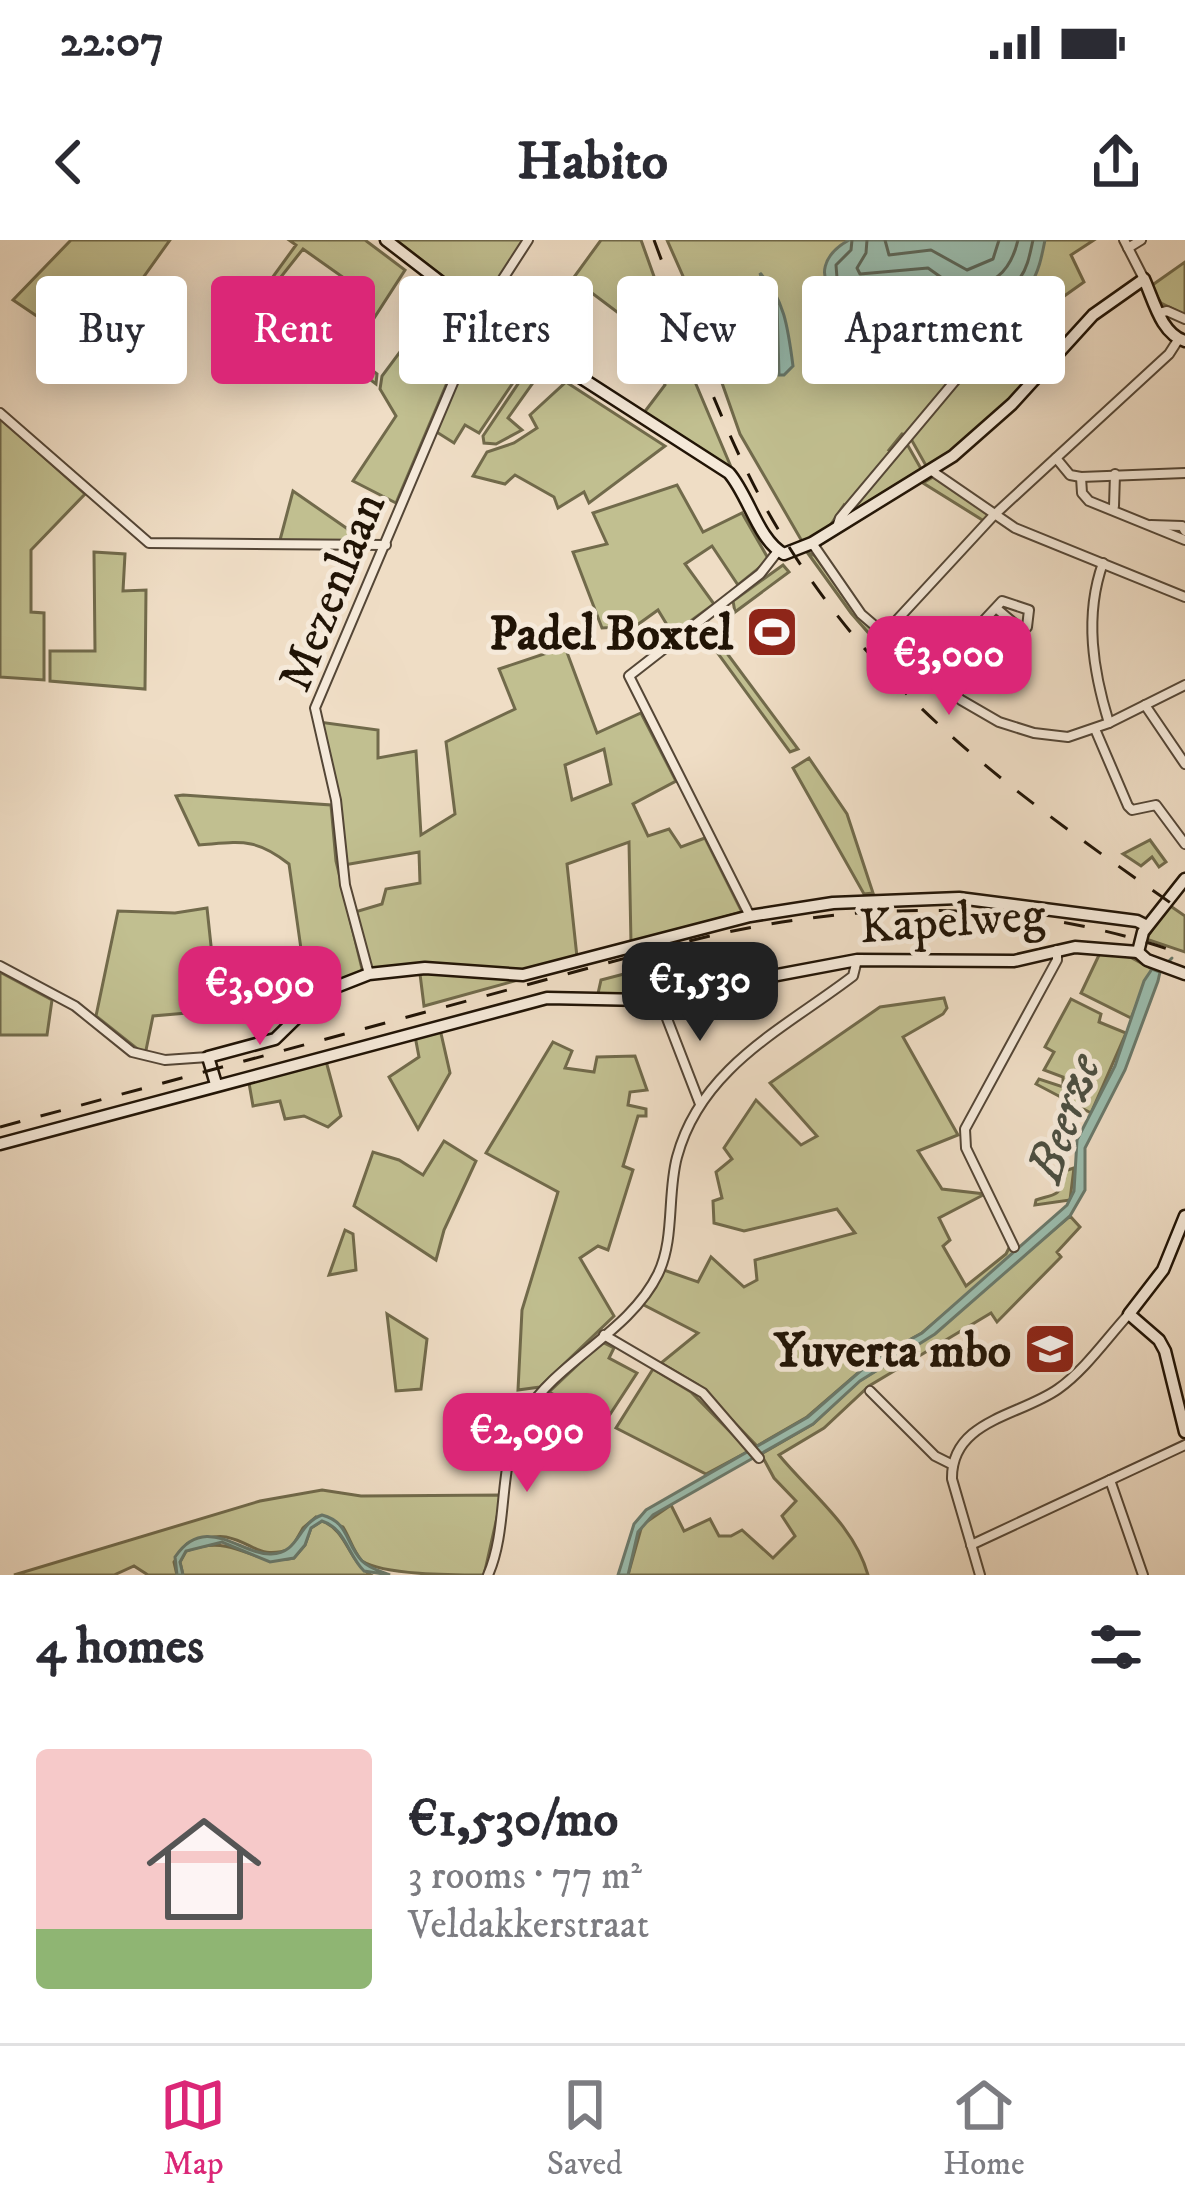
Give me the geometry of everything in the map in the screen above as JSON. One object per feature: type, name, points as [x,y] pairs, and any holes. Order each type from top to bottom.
[{"type":"street","points":[[386,240],[433,276]]},
{"type":"street","name":"Mezenlaan","points":[[506,276],[528,240]]},
{"type":"street","points":[[884,634],[994,515],[1182,340],[1159,313],[1126,244],[1141,240]]},
{"type":"street","points":[[1065,344],[1093,315],[1144,279]]},
{"type":"street","points":[[1159,313],[1167,311],[1185,319]]},
{"type":"street","name":"Mezenlaan","points":[[369,974],[345,885],[337,800],[315,708],[453,384]]},
{"type":"street","points":[[591,384],[730,473],[778,551],[787,554],[932,471],[985,430],[1028,384]]},
{"type":"street","points":[[837,529],[840,518],[952,384]]},
{"type":"street","points":[[0,413],[149,543],[386,545]]},
{"type":"street","points":[[1055,458],[1070,475],[1081,477],[1185,473]]},
{"type":"street","points":[[932,471],[994,515],[1043,542],[1185,597]]},
{"type":"street","points":[[1114,506],[1115,474]]},
{"type":"street","points":[[1081,477],[1082,493],[1089,501],[1185,540]]},
{"type":"street","points":[[1144,525],[1182,526],[1185,531]]},
{"type":"street","points":[[812,543],[861,614],[979,712],[1018,730],[1059,737],[1095,729],[1185,685]]},
{"type":"street","points":[[751,916],[629,676],[760,574],[778,551]]},
{"type":"street","points":[[1103,563],[1095,590],[1092,652],[1097,689],[1109,723]]},
{"type":"street","points":[[932,676],[996,608],[1005,600],[1026,608],[1027,627],[1018,628],[996,608]]},
{"type":"street","points":[[1144,705],[1185,764]]},
{"type":"street","points":[[1095,729],[1128,806],[1132,810],[1153,803],[1185,844]]},
{"type":"street","points":[[1185,878],[1139,940],[1138,952],[1185,974]]},
{"type":"street","points":[[0,966],[75,1006],[132,1052],[165,1060],[208,1057],[275,1039],[322,992],[369,974],[425,968],[523,975],[751,916],[833,903],[946,898],[1040,906],[1148,926]]},
{"type":"street","name":"Kapelweg","points":[[0,1144],[547,998],[610,1002],[658,998],[857,960],[1014,961],[1084,947],[1138,952]]},
{"type":"street","points":[[1014,1247],[966,1148],[964,1129],[1057,960],[1057,950]]},
{"type":"street","points":[[488,1575],[520,1422],[536,1400],[635,1306],[659,1271],[677,1157],[701,1106],[732,1063],[853,976],[857,960]]},
{"type":"street","points":[[658,998],[701,1106]]},
{"type":"street","points":[[208,1057],[216,1084]]},
{"type":"street","points":[[980,1575],[955,1492],[952,1465],[969,1435],[1058,1389],[1156,1280],[1180,1244],[1185,1216]]},
{"type":"street","points":[[1129,1314],[1159,1340],[1165,1352],[1185,1432]]},
{"type":"street","points":[[604,1335],[694,1386],[756,1455]]},
{"type":"street","points":[[870,1391],[935,1456],[952,1465]]},
{"type":"street","points":[[971,1545],[1185,1444]]},
{"type":"street","points":[[1110,1480],[1143,1575]]},
{"type":"shaded area","points":[[71,240],[170,240],[144,276],[36,276]]},
{"type":"shaded area","points":[[289,240],[365,240],[405,270],[375,317],[375,276],[341,276],[303,249],[282,276],[274,276],[296,245]]},
{"type":"shaded area","points":[[396,240],[524,240],[501,276],[442,276]]},
{"type":"shaded area","points":[[601,240],[641,240],[654,276],[617,276],[617,312],[593,294],[593,276],[575,276]]},
{"type":"shaded area","points":[[667,240],[1094,240],[1071,255],[1084,282],[1065,296],[1065,276],[802,276],[802,384],[948,384],[827,530],[803,543],[740,434],[722,384],[778,384],[778,276],[683,276]]},
{"type":"shaded area","points":[[1185,262],[1185,315],[1161,303],[1151,286]]},
{"type":"shaded area","points":[[36,276],[36,316],[13,300]]},
{"type":"shaded area","points":[[399,353],[399,384],[447,384],[396,503],[353,481],[396,416],[380,389],[382,376]]},
{"type":"shaded area","points":[[455,384],[512,384],[479,433],[465,425],[454,443],[435,431]]},
{"type":"shaded area","points":[[518,384],[532,384],[508,418],[522,430],[496,444],[484,443],[483,436]]},
{"type":"shaded area","points":[[569,384],[665,446],[589,503],[584,492],[558,508],[554,497],[515,475],[505,484],[473,476],[487,452],[537,428],[530,415]]},
{"type":"shaded area","points":[[696,384],[734,474],[643,414],[665,385]]},
{"type":"shaded area","points":[[956,384],[1024,384],[929,471],[911,439]]},
{"type":"shaded area","points":[[0,418],[85,494],[31,550],[31,612],[44,613],[44,680],[0,677]]},
{"type":"shaded area","points":[[907,444],[924,474],[843,522],[904,446]]},
{"type":"shaded area","points":[[933,477],[989,515],[984,521],[923,483]]},
{"type":"shaded area","points":[[677,485],[703,532],[742,513],[769,560],[738,585],[712,546],[685,564],[714,604],[659,644],[654,639],[669,628],[658,610],[619,638],[619,627],[602,628],[573,552],[607,544],[593,513]]},
{"type":"shaded area","points":[[293,491],[365,541],[280,540]]},
{"type":"shaded area","points":[[94,552],[125,554],[123,591],[146,590],[145,689],[50,681],[50,651],[95,651]]},
{"type":"shaded area","points":[[807,552],[815,556],[859,615],[916,667],[907,677],[851,613]]},
{"type":"shaded area","points":[[783,565],[789,572],[735,612],[733,601]]},
{"type":"shaded area","points":[[706,625],[798,749],[790,752],[700,629]]},
{"type":"shaded area","points":[[565,647],[597,733],[641,713],[676,781],[633,804],[648,836],[669,829],[681,847],[705,838],[742,912],[631,943],[629,842],[567,864],[577,957],[517,973],[372,971],[355,912],[382,904],[386,889],[420,883],[419,852],[344,865],[336,785],[319,722],[378,730],[378,758],[416,751],[421,835],[455,814],[446,742],[515,709],[499,669]],"holes":[[[604,749],[611,784],[572,800],[565,765]]]},
{"type":"shaded area","points":[[809,758],[847,814],[873,893],[864,894],[793,768]]},
{"type":"shaded area","points":[[176,796],[331,805],[336,861],[363,973],[325,983],[300,1010],[284,993],[305,977],[289,864],[247,843],[199,845]]},
{"type":"shaded area","points":[[1150,840],[1166,862],[1159,867],[1152,857],[1141,866],[1123,854]]},
{"type":"shaded area","points":[[1169,905],[1185,916],[1185,952],[1146,939]]},
{"type":"shaded area","points":[[207,908],[212,955],[229,961],[234,1009],[153,1016],[145,1055],[96,1016],[118,911],[175,913]]},
{"type":"shaded area","points":[[1100,953],[1130,957],[1152,969],[1131,1018],[1081,993]]},
{"type":"shaded area","points":[[681,959],[664,992],[627,999],[597,998],[601,980]]},
{"type":"shaded area","points":[[0,972],[52,1000],[47,1035],[0,1035]]},
{"type":"shaded area","points":[[420,974],[518,980],[424,1006]]},
{"type":"shaded area","points":[[944,998],[947,1008],[943,1014],[903,1037],[958,1135],[918,1151],[942,1189],[985,1194],[939,1218],[950,1240],[943,1246],[966,1286],[1006,1254],[1011,1244],[1015,1254],[922,1333],[873,1360],[807,1417],[757,1446],[698,1385],[661,1363],[698,1333],[640,1303],[664,1270],[698,1282],[711,1257],[744,1287],[757,1280],[755,1260],[855,1233],[837,1209],[744,1231],[714,1223],[713,1201],[722,1198],[716,1172],[732,1159],[724,1148],[756,1100],[801,1145],[817,1136],[770,1083],[880,1007]]},
{"type":"shaded area","points":[[1071,999],[1101,1014],[1099,1022],[1126,1033],[1091,1113],[1036,1084],[1039,1079],[1063,1087],[1063,1077],[1044,1070],[1054,1052],[1045,1047]]},
{"type":"shaded area","points":[[440,1029],[450,1073],[418,1129],[389,1077],[419,1057],[415,1036]]},
{"type":"shaded area","points":[[553,1042],[572,1051],[565,1068],[594,1072],[597,1057],[635,1056],[647,1090],[630,1092],[628,1105],[646,1109],[646,1116],[638,1116],[623,1166],[633,1170],[608,1250],[598,1246],[580,1258],[614,1316],[540,1387],[518,1390],[522,1310],[558,1192],[486,1153]]},
{"type":"shaded area","points":[[326,1061],[341,1116],[328,1127],[304,1116],[285,1119],[280,1101],[253,1106],[249,1083]]},
{"type":"shaded area","points":[[444,1141],[476,1161],[444,1230],[436,1260],[354,1206],[373,1152],[423,1175]]},
{"type":"shaded area","points":[[1074,1168],[1070,1200],[1035,1205],[1036,1200],[1060,1190],[1062,1180],[1055,1174]]},
{"type":"shaded area","points":[[1070,1216],[1080,1227],[1057,1252],[1061,1257],[997,1322],[991,1313],[869,1386],[824,1428],[779,1455],[842,1525],[868,1575],[628,1575],[642,1525],[671,1505],[684,1531],[710,1519],[719,1536],[742,1530],[773,1558],[795,1536],[782,1516],[796,1501],[774,1478],[761,1454],[813,1424],[859,1381],[909,1351]]},
{"type":"shaded area","points":[[345,1230],[353,1234],[356,1270],[329,1275]]},
{"type":"shaded area","points":[[387,1314],[427,1339],[421,1389],[396,1391]]},
{"type":"shaded area","points":[[602,1342],[614,1348],[609,1358],[637,1373],[605,1422],[549,1392]]},
{"type":"shaded area","points":[[653,1369],[691,1392],[749,1451],[706,1474],[616,1428]]},
{"type":"shaded area","points":[[322,1490],[361,1496],[502,1495],[484,1575],[372,1566],[359,1557],[343,1527],[316,1517],[291,1549],[280,1552],[264,1552],[221,1537],[187,1544],[174,1562],[177,1575],[148,1575],[134,1566],[114,1575],[14,1575],[260,1501]]},
{"type":"shaded area","points":[[322,1521],[337,1531],[371,1575],[183,1575],[180,1562],[186,1551],[203,1546],[230,1547],[278,1560],[294,1558],[311,1528]]},
{"type":"water","points":[[849,240],[1045,240],[1035,276],[825,276],[833,252]]},
{"type":"water","points":[[778,299],[793,366],[779,375],[778,340]]},
{"type":"water","points":[[1152,969],[1160,972],[1158,981],[1125,1070],[1085,1148],[1085,1190],[1070,1216],[935,1334],[860,1381],[813,1424],[653,1515],[638,1532],[628,1575],[618,1575],[634,1524],[646,1510],[808,1417],[873,1360],[922,1333],[1067,1205],[1074,1191],[1077,1140],[1115,1066]]},
{"type":"water","points":[[322,1515],[342,1528],[365,1564],[390,1575],[364,1571],[336,1530],[322,1521],[311,1528],[294,1558],[270,1562],[222,1542],[186,1551],[180,1562],[183,1575],[177,1575],[175,1557],[198,1538],[223,1539],[271,1554],[288,1549]]},
{"type":"waterway","name":"Beerze","points":[[1169,961],[1172,958]]},
{"type":"railway","points":[[654,240],[750,478],[808,576],[853,634],[952,737],[1063,826],[1185,913]]},
{"type":"railway","points":[[0,1127],[751,927],[876,912],[938,910],[1062,922],[1185,955]]},
{"type":"place","name":"Padel Boxtel","points":[[772,632]]},
{"type":"place","name":"Yuverta mbo","points":[[1050,1349]]}]
